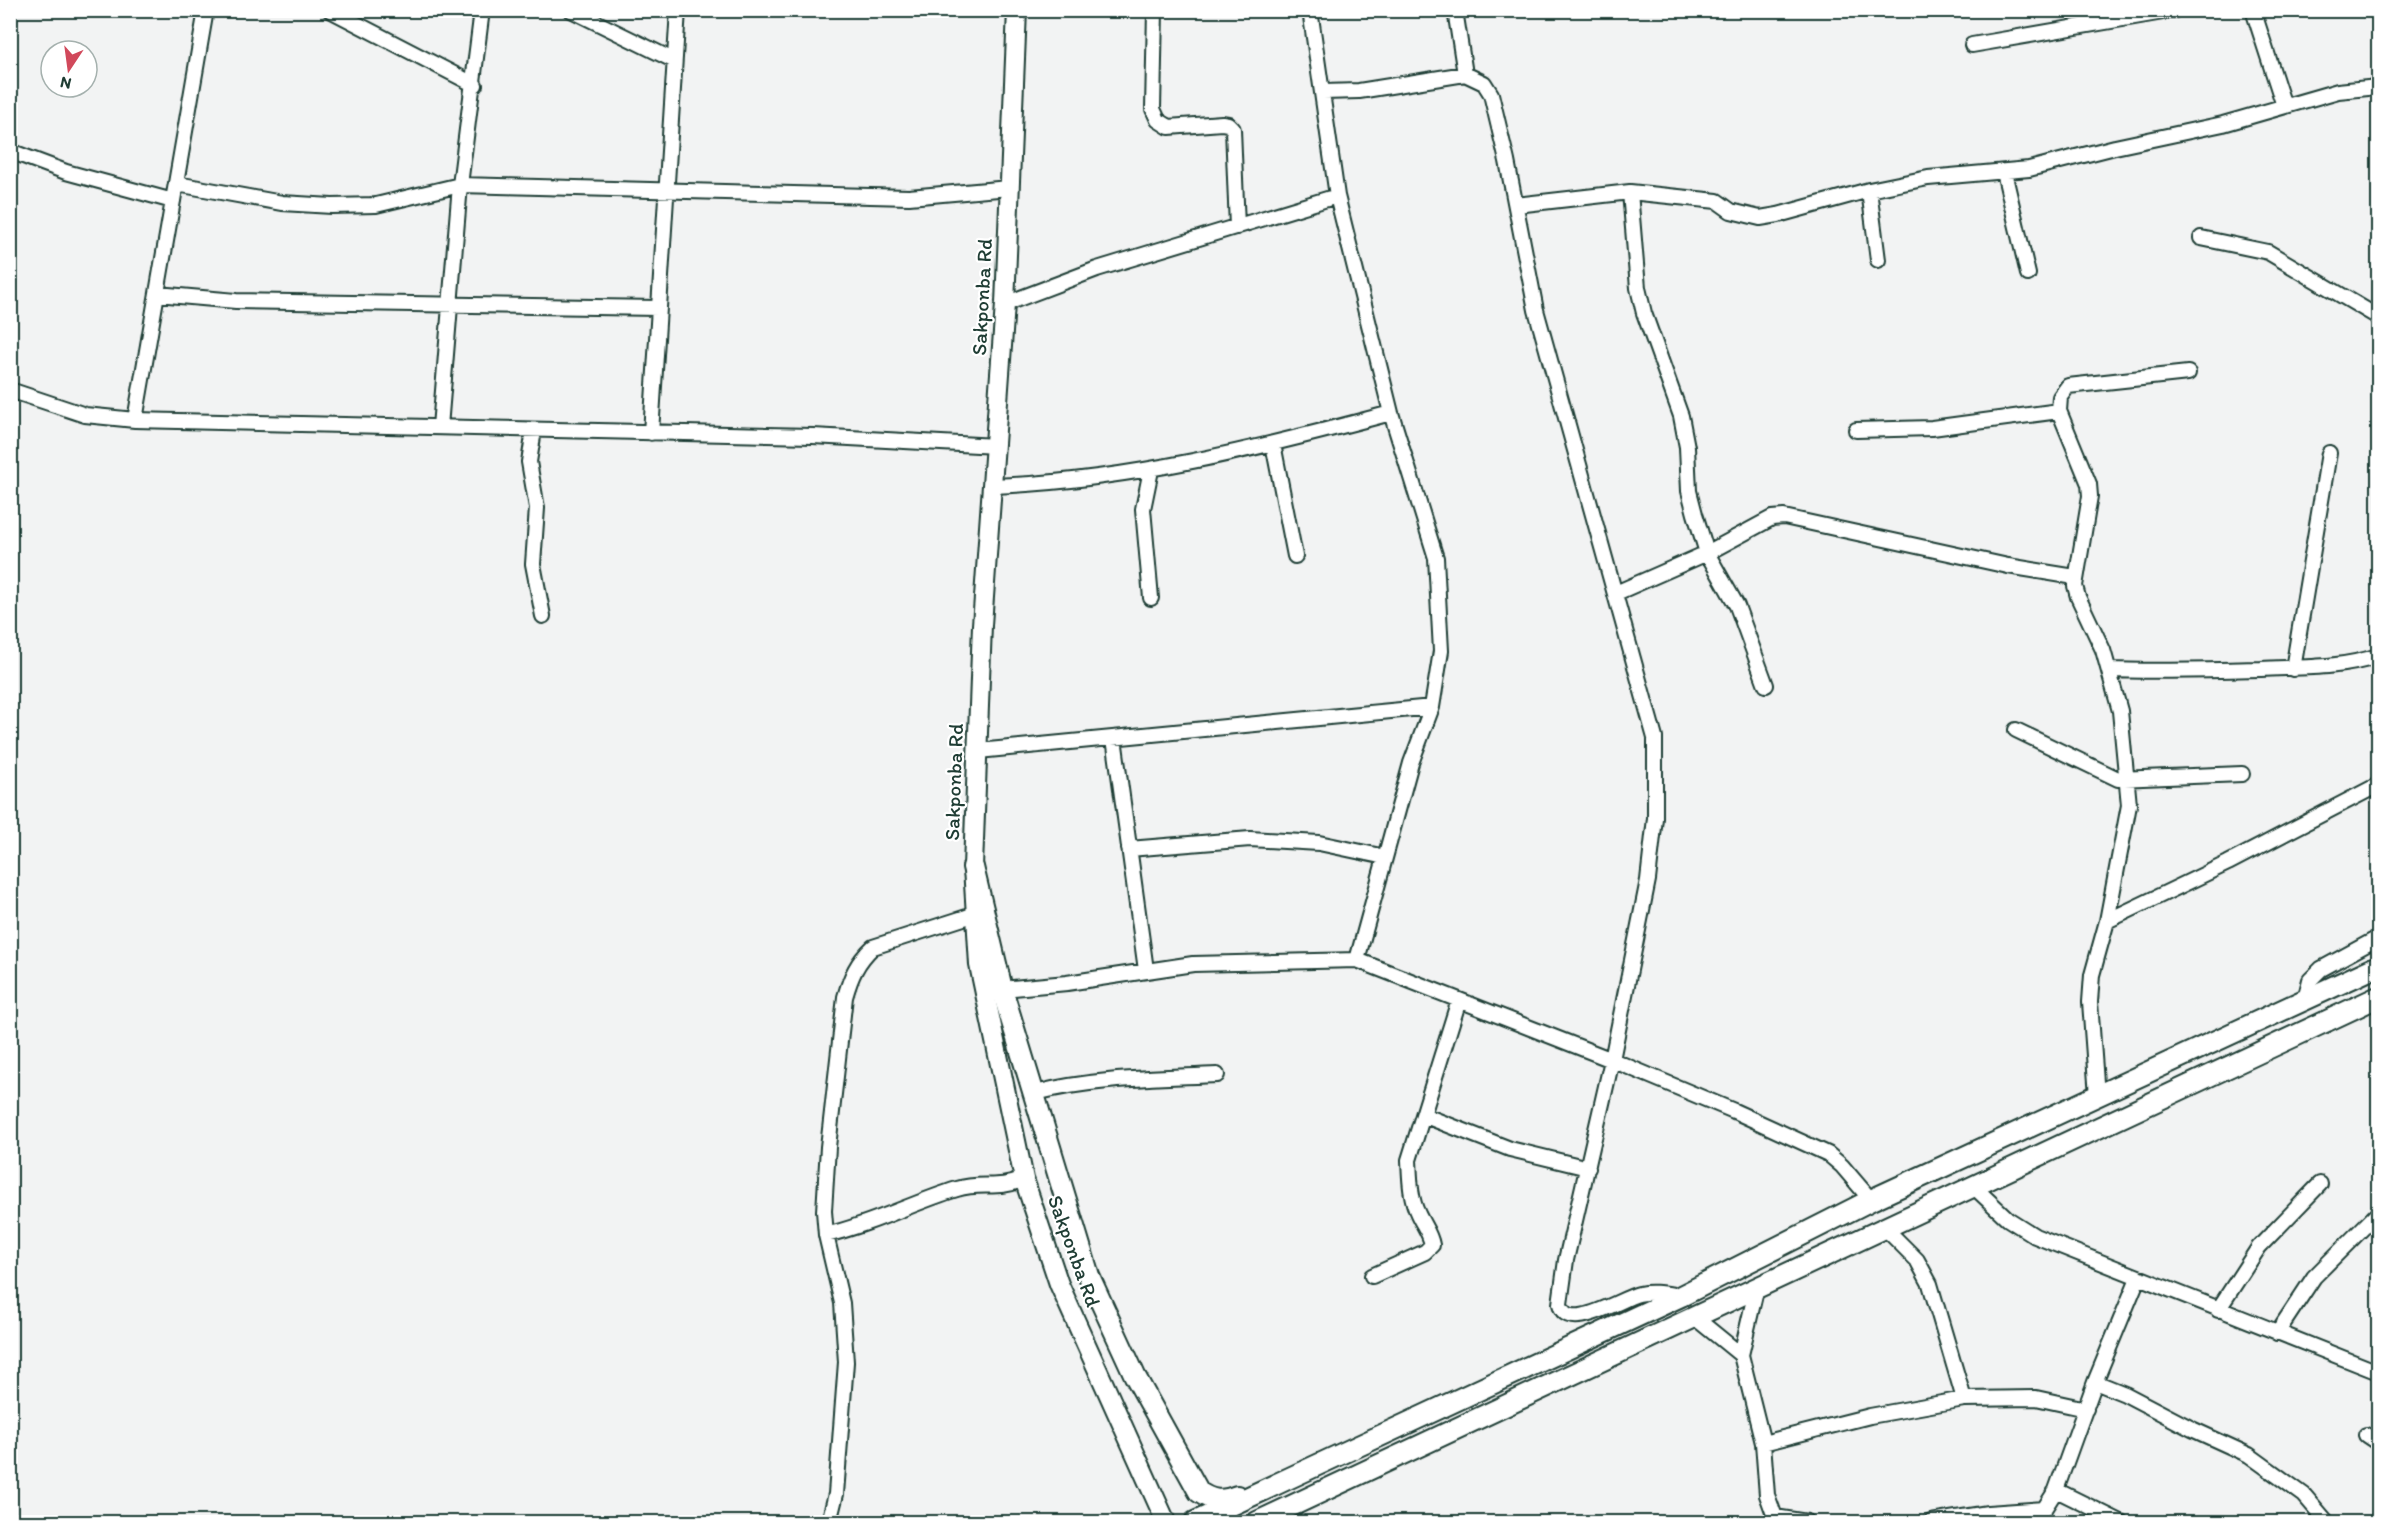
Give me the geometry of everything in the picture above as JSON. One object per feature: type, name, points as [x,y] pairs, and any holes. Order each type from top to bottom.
[{"type":"highway","points":[[973,867],[1002,989],[1089,1276],[1135,1377],[1199,1492],[1200,1505],[1182,1522]]},
{"type":"highway","points":[[1196,1522],[1680,1296],[1871,1200],[2379,966]]},
{"type":"highway","points":[[1257,1522],[1972,1185],[2379,997]]},
{"type":"highway","points":[[2157,1068],[2168,1094]]},
{"type":"highway","points":[[1199,1492],[1220,1501],[1301,1473]]},
{"type":"highway","points":[[1270,1522],[1305,1498]]},
{"type":"main road","name":"Sakponba Rd","points":[[1017,10],[1005,304],[982,625],[973,867],[979,964],[1024,1179],[1059,1284],[1166,1522]]},
{"type":"street","points":[[135,420],[206,10]]},
{"type":"street","points":[[330,10],[474,85]]},
{"type":"street","points":[[440,427],[452,304],[460,185],[482,10]]},
{"type":"street","points":[[570,10],[673,60]]},
{"type":"street","points":[[651,433],[673,60],[678,10]]},
{"type":"street","points":[[1155,10],[1153,109],[1158,120],[1169,128],[1222,123],[1228,124],[1233,129],[1237,226]]},
{"type":"street","points":[[1310,10],[1337,196],[1391,413],[1436,558],[1442,651],[1432,707],[1411,763],[1357,960]]},
{"type":"street","points":[[1455,10],[1465,74]]},
{"type":"street","points":[[1972,45],[2175,10]]},
{"type":"street","points":[[2253,10],[2284,106]]},
{"type":"street","points":[[1323,93],[1359,91],[1465,74],[1484,83],[1491,94],[1516,205],[1536,310],[1616,593],[1654,738],[1655,818],[1648,880],[1612,1060],[1566,1260],[1560,1304],[1562,1311],[1567,1315],[1579,1317],[1636,1295],[1655,1292],[1680,1296]]},
{"type":"street","points":[[1516,205],[1630,192],[1717,201],[1731,211],[1760,218],[1800,211],[1869,190],[1928,178],[2029,169],[2115,147],[2223,124],[2338,91],[2379,87]]},
{"type":"street","points":[[10,151],[66,172],[173,201]]},
{"type":"street","points":[[2004,172],[2028,274]]},
{"type":"street","points":[[177,184],[282,203],[332,206],[376,204],[460,185],[909,197],[1009,188]]},
{"type":"street","points":[[1869,190],[1878,260]]},
{"type":"street","points":[[1630,192],[1640,296],[1681,417],[1687,447],[1689,491],[1707,553],[1737,606],[1766,685]]},
{"type":"street","points":[[1005,304],[1096,269],[1337,196]]},
{"type":"street","points":[[2201,238],[2268,252],[2379,317]]},
{"type":"street","points":[[156,294],[236,301],[658,308]]},
{"type":"street","points":[[2097,1096],[2090,1002],[2092,975],[2107,921],[2129,805],[2121,711],[2103,650],[2078,597],[2075,578],[2090,496],[2089,484],[2059,411],[2060,397],[2068,386],[2188,373]]},
{"type":"street","points":[[10,390],[85,415],[135,420],[813,436],[996,446]]},
{"type":"street","points":[[1856,430],[1932,428],[2059,411]]},
{"type":"street","points":[[993,486],[1056,483],[1151,470],[1274,444],[1391,413]]},
{"type":"street","points":[[534,430],[529,462],[537,508],[533,564],[543,616]]},
{"type":"street","points":[[1274,444],[1295,556]]},
{"type":"street","points":[[2293,669],[2329,453]]},
{"type":"street","points":[[1151,470],[1143,510],[1151,598]]},
{"type":"street","points":[[1616,593],[1707,553],[1772,518],[1784,517],[2008,566],[2075,578]]},
{"type":"street","points":[[2109,670],[2169,672],[2293,669],[2355,664],[2379,657]]},
{"type":"street","points":[[978,751],[1432,707]]},
{"type":"street","points":[[2016,730],[2106,775],[2127,780],[2242,774]]},
{"type":"street","points":[[1114,738],[1146,970]]},
{"type":"street","points":[[2107,921],[2228,863],[2379,785]]},
{"type":"street","points":[[1129,849],[1250,839],[1319,843],[1385,857]]},
{"type":"street","points":[[829,1522],[836,1494],[846,1362],[842,1304],[826,1235],[828,1147],[845,997],[851,974],[860,959],[873,947],[976,914]]},
{"type":"street","points":[[2305,1000],[2310,980],[2320,969],[2379,938]]},
{"type":"street","points":[[1002,989],[1067,983],[1193,964],[1357,960],[1612,1060],[1734,1111],[1828,1154],[1842,1166],[1871,1200]]},
{"type":"street","points":[[1372,1276],[1425,1252],[1432,1245],[1431,1236],[1417,1213],[1410,1184],[1409,1160],[1460,1000]]},
{"type":"street","points":[[1035,1094],[1070,1085],[1108,1081],[1217,1075]]},
{"type":"street","points":[[1424,1115],[1510,1149],[1588,1168]]},
{"type":"street","points":[[826,1235],[876,1221],[973,1185],[1008,1186],[1024,1179]]},
{"type":"street","points":[[2218,1310],[2259,1247],[2320,1184]]},
{"type":"street","points":[[1972,1185],[2008,1219],[2035,1236],[2218,1310],[2378,1371]]},
{"type":"street","points":[[2277,1333],[2314,1277],[2379,1213]]},
{"type":"street","points":[[1884,1227],[1917,1260],[1930,1284],[1964,1399]]},
{"type":"street","points":[[1932,1522],[1988,1513],[2044,1509],[2056,1490],[2138,1278]]},
{"type":"street","points":[[1757,1286],[1742,1355],[1763,1443],[1767,1495],[1774,1520],[1807,1522]]},
{"type":"street","points":[[1693,1316],[1742,1355]]},
{"type":"street","points":[[2096,1382],[2249,1455],[2304,1495],[2327,1522]]},
{"type":"street","points":[[1763,1443],[1870,1416],[1964,1399],[2036,1398],[2086,1409]]},
{"type":"street","points":[[2366,1435],[2379,1443]]},
{"type":"street","points":[[2056,1490],[2121,1522]]}]
